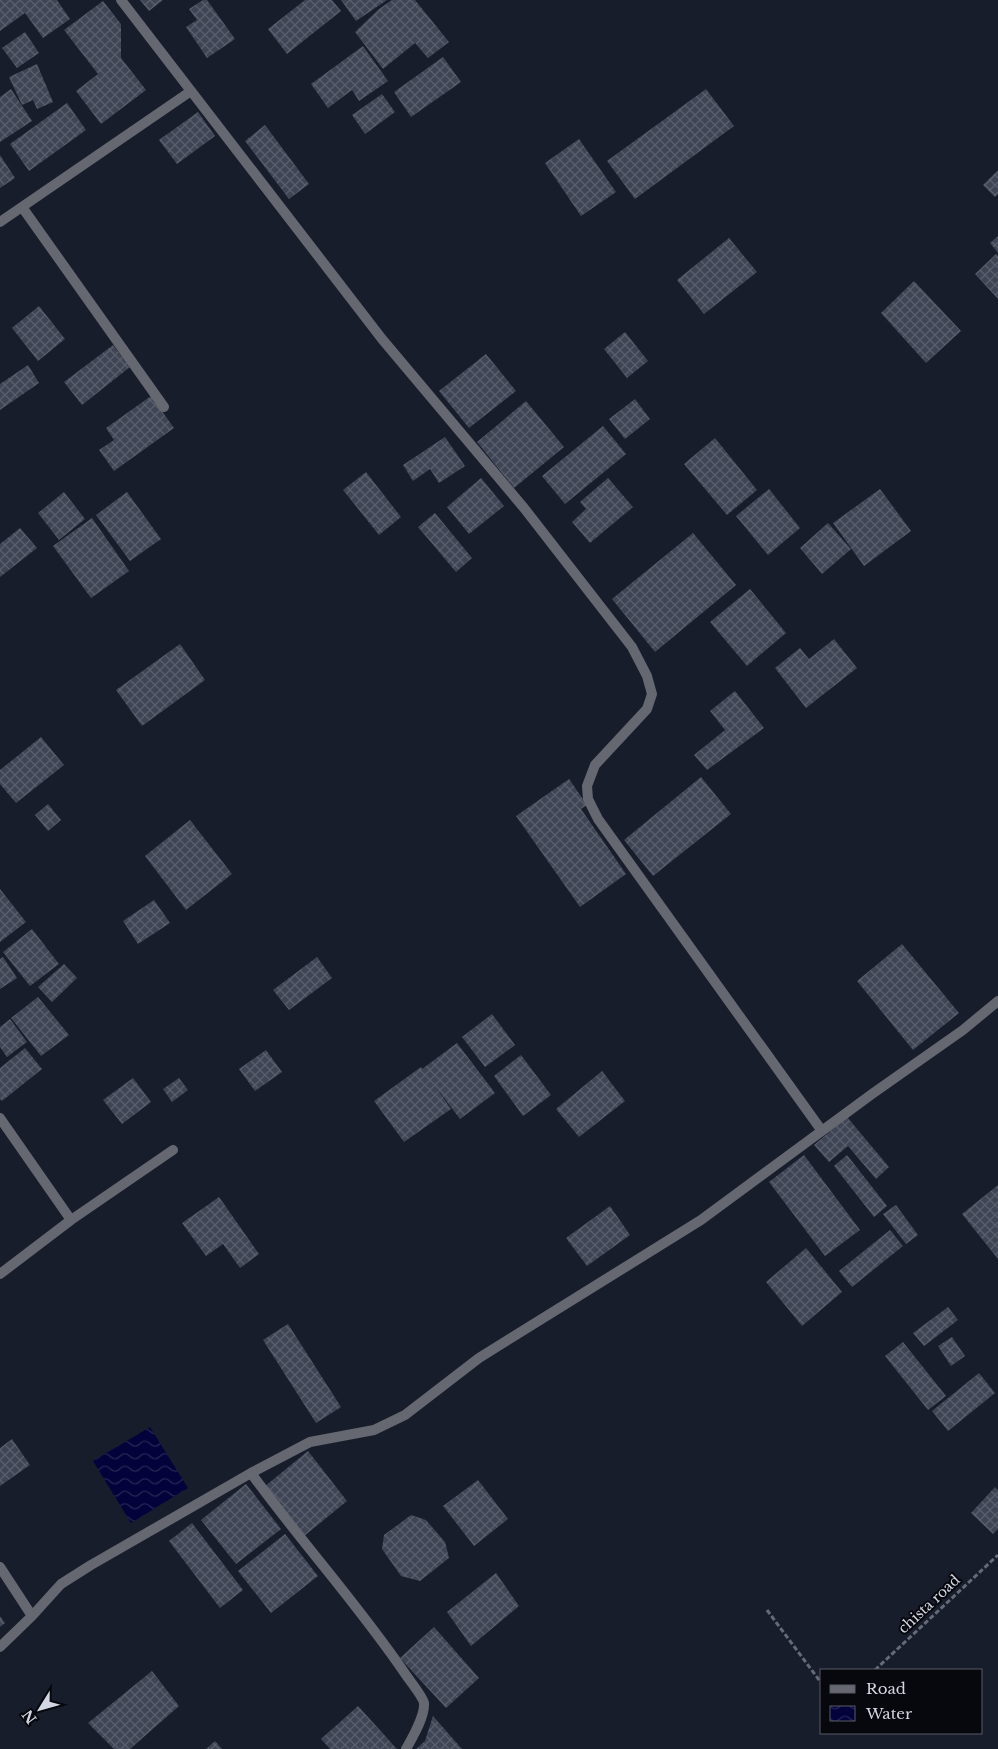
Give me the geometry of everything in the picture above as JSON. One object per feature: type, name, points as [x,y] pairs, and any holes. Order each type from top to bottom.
[{"type":"street","points":[[121,0],[382,339],[524,508],[632,647],[647,676],[652,694],[647,709],[594,764],[587,786],[588,799],[598,819],[822,1131]]},
{"type":"street","points":[[0,222],[191,91]]},
{"type":"street","points":[[22,207],[164,407]]},
{"type":"street","points":[[0,1647],[32,1616],[60,1584],[251,1473],[310,1442],[374,1430],[405,1415],[479,1358],[701,1220],[942,1045],[998,1001]]},
{"type":"street","points":[[0,1118],[70,1220]]},
{"type":"street","points":[[0,1274],[70,1220],[173,1150]]},
{"type":"street","points":[[251,1473],[302,1541],[363,1615],[424,1702],[420,1720],[406,1749]]},
{"type":"street","points":[[0,1567],[32,1616]]},
{"type":"path","name":"chista road","points":[[876,1669],[998,1555]]},
{"type":"path","points":[[767,1610],[820,1681]]},
{"type":"water","points":[[150,1427],[188,1488],[131,1523],[93,1461]]},
{"type":"building","points":[[0,0],[57,0],[70,19],[43,38],[25,13],[0,31]]},
{"type":"building","points":[[140,0],[163,0],[149,11]]},
{"type":"building","points":[[203,0],[207,0],[235,39],[207,58],[186,27],[197,20],[189,9]]},
{"type":"building","points":[[305,0],[332,0],[341,11],[287,54],[268,29]]},
{"type":"building","points":[[341,0],[387,0],[356,21]]},
{"type":"building","points":[[392,0],[415,0],[449,42],[428,58],[415,43],[383,69],[355,32],[379,9]]},
{"type":"building","points":[[103,1],[121,24],[121,58],[146,90],[101,124],[76,91],[98,74],[64,30]]},
{"type":"building","points":[[25,32],[39,53],[17,68],[2,48]]},
{"type":"building","points":[[363,46],[388,81],[359,101],[352,90],[328,108],[311,84]]},
{"type":"building","points":[[443,57],[461,82],[411,117],[394,92]]},
{"type":"building","points":[[37,64],[53,102],[37,109],[33,100],[22,105],[9,77]]},
{"type":"building","points":[[11,89],[32,121],[0,142],[0,97]]},
{"type":"building","points":[[706,89],[734,126],[635,199],[607,161]]},
{"type":"building","points":[[382,94],[395,112],[365,134],[352,115]]},
{"type":"building","points":[[67,103],[86,130],[29,171],[10,144]]},
{"type":"building","points":[[198,112],[215,136],[177,164],[159,140]]},
{"type":"building","points":[[265,125],[309,184],[289,199],[245,141]]},
{"type":"building","points":[[579,139],[616,192],[581,216],[545,163]]},
{"type":"building","points":[[0,155],[15,178],[0,188]]},
{"type":"building","points":[[998,170],[998,194],[995,197],[983,185]]},
{"type":"building","points":[[998,236],[998,253],[990,243]]},
{"type":"building","points":[[729,238],[757,272],[704,314],[677,280]]},
{"type":"building","points":[[996,254],[998,256],[998,299],[975,274]]},
{"type":"building","points":[[914,281],[961,331],[926,363],[881,313]]},
{"type":"building","points":[[39,306],[65,339],[38,361],[12,328]]},
{"type":"building","points":[[625,332],[648,361],[627,378],[604,349]]},
{"type":"building","points":[[113,345],[130,367],[82,405],[64,382]]},
{"type":"building","points":[[486,354],[516,391],[469,428],[439,391]]},
{"type":"building","points":[[28,365],[39,383],[0,410],[0,384]]},
{"type":"building","points":[[151,396],[174,428],[114,471],[99,450],[114,440],[106,428]]},
{"type":"building","points":[[635,399],[650,419],[625,439],[609,419]]},
{"type":"building","points":[[526,401],[564,447],[514,488],[477,442]]},
{"type":"building","points":[[603,426],[626,454],[565,504],[542,476]]},
{"type":"building","points":[[445,437],[465,466],[439,483],[430,469],[413,481],[403,465]]},
{"type":"building","points":[[715,438],[757,490],[727,515],[684,464]]},
{"type":"building","points":[[366,472],[401,517],[379,535],[343,490]]},
{"type":"building","points":[[481,478],[504,506],[469,534],[447,507]]},
{"type":"building","points":[[608,478],[633,507],[590,543],[572,522],[586,509],[580,502]]},
{"type":"building","points":[[769,489],[800,528],[768,555],[736,516]]},
{"type":"building","points":[[880,489],[911,531],[864,566],[833,523]]},
{"type":"building","points":[[64,492],[85,519],[59,540],[38,513]]},
{"type":"building","points":[[127,492],[161,539],[130,561],[96,515]]},
{"type":"building","points":[[435,513],[472,558],[456,572],[418,527]]},
{"type":"building","points":[[92,518],[129,571],[91,598],[53,546]]},
{"type":"building","points":[[828,523],[851,549],[822,574],[800,548]]},
{"type":"building","points":[[20,528],[37,548],[0,577],[0,544]]},
{"type":"building","points":[[693,533],[736,585],[655,652],[612,599]]},
{"type":"building","points":[[750,589],[786,633],[747,666],[710,622]]},
{"type":"building","points":[[834,639],[857,668],[806,708],[775,668],[800,648],[809,659]]},
{"type":"building","points":[[180,644],[205,680],[142,726],[116,690]]},
{"type":"building","points":[[735,691],[764,728],[707,770],[694,755],[725,730],[710,711]]},
{"type":"building","points":[[41,737],[64,765],[16,803],[0,784],[0,770]]},
{"type":"building","points":[[701,777],[731,814],[653,876],[624,840]]},
{"type":"building","points":[[569,779],[587,805],[581,809],[626,874],[580,907],[516,816]]},
{"type":"building","points":[[48,804],[61,820],[48,831],[35,815]]},
{"type":"building","points":[[190,820],[232,874],[186,910],[145,856]]},
{"type":"building","points":[[0,889],[26,922],[0,942]]},
{"type":"building","points":[[154,900],[170,923],[138,944],[123,921]]},
{"type":"building","points":[[32,929],[59,964],[30,986],[3,952]]},
{"type":"building","points":[[902,944],[959,1013],[913,1050],[857,981]]},
{"type":"building","points":[[3,957],[17,978],[0,989],[0,959]]},
{"type":"building","points":[[317,957],[332,978],[289,1010],[273,990]]},
{"type":"building","points":[[64,964],[77,978],[52,1002],[38,987]]},
{"type":"building","points":[[38,997],[69,1035],[41,1056],[11,1018]]},
{"type":"building","points":[[492,1014],[515,1045],[485,1067],[462,1037]]},
{"type":"building","points":[[10,1019],[27,1042],[7,1057],[0,1047],[0,1027]]},
{"type":"building","points":[[457,1043],[495,1093],[460,1119],[435,1086],[451,1109],[404,1142],[374,1101]]},
{"type":"building","points":[[25,1048],[42,1069],[2,1101],[0,1099],[0,1068]]},
{"type":"building","points":[[266,1050],[282,1072],[255,1091],[239,1069]]},
{"type":"building","points":[[521,1055],[551,1095],[523,1116],[494,1076]]},
{"type":"building","points":[[602,1071],[625,1101],[579,1137],[556,1109]]},
{"type":"building","points":[[133,1078],[151,1102],[122,1124],[103,1100]]},
{"type":"building","points":[[179,1078],[188,1090],[172,1102],[163,1089]]},
{"type":"building","points":[[847,1117],[889,1167],[876,1179],[848,1146],[829,1162],[814,1145]]},
{"type":"building","points":[[804,1155],[860,1230],[825,1256],[769,1182]]},
{"type":"building","points":[[847,1155],[887,1206],[874,1217],[834,1166]]},
{"type":"building","points":[[998,1185],[998,1259],[962,1214]]},
{"type":"building","points":[[219,1197],[259,1254],[240,1268],[223,1244],[206,1256],[182,1223]]},
{"type":"building","points":[[896,1205],[918,1235],[906,1244],[883,1214]]},
{"type":"building","points":[[610,1206],[630,1235],[587,1266],[566,1238]]},
{"type":"building","points":[[890,1230],[903,1246],[852,1287],[839,1271]]},
{"type":"building","points":[[806,1248],[842,1292],[802,1326],[766,1282]]},
{"type":"building","points":[[948,1307],[958,1320],[924,1346],[913,1333]]},
{"type":"building","points":[[288,1324],[341,1407],[316,1423],[263,1340]]},
{"type":"building","points":[[952,1337],[965,1356],[951,1366],[938,1346]]},
{"type":"building","points":[[903,1342],[946,1396],[928,1410],[885,1356]]},
{"type":"building","points":[[979,1373],[995,1393],[948,1431],[932,1411]]},
{"type":"building","points":[[12,1439],[30,1465],[0,1486],[0,1448]]},
{"type":"building","points":[[308,1451],[347,1501],[303,1537],[264,1487]]},
{"type":"building","points":[[478,1480],[508,1519],[474,1546],[443,1506]]},
{"type":"building","points":[[246,1484],[281,1529],[236,1564],[201,1520]]},
{"type":"building","points":[[995,1487],[998,1490],[998,1529],[993,1534],[971,1513]]},
{"type":"building","points":[[411,1515],[426,1520],[445,1542],[449,1558],[420,1581],[401,1576],[382,1549],[384,1535]]},
{"type":"building","points":[[192,1523],[243,1590],[220,1608],[169,1541]]},
{"type":"building","points":[[285,1534],[318,1576],[271,1613],[238,1571]]},
{"type":"building","points":[[496,1573],[519,1606],[471,1646],[447,1612]]},
{"type":"building","points":[[0,1616],[5,1623],[0,1627]]},
{"type":"building","points":[[434,1627],[479,1678],[446,1708],[400,1658]]},
{"type":"building","points":[[152,1671],[179,1706],[130,1749],[114,1749],[88,1723]]},
{"type":"building","points":[[358,1706],[397,1749],[330,1749],[321,1739]]},
{"type":"building","points":[[433,1716],[462,1749],[416,1749],[425,1741]]},
{"type":"building","points":[[215,1741],[222,1749],[206,1749]]}]
